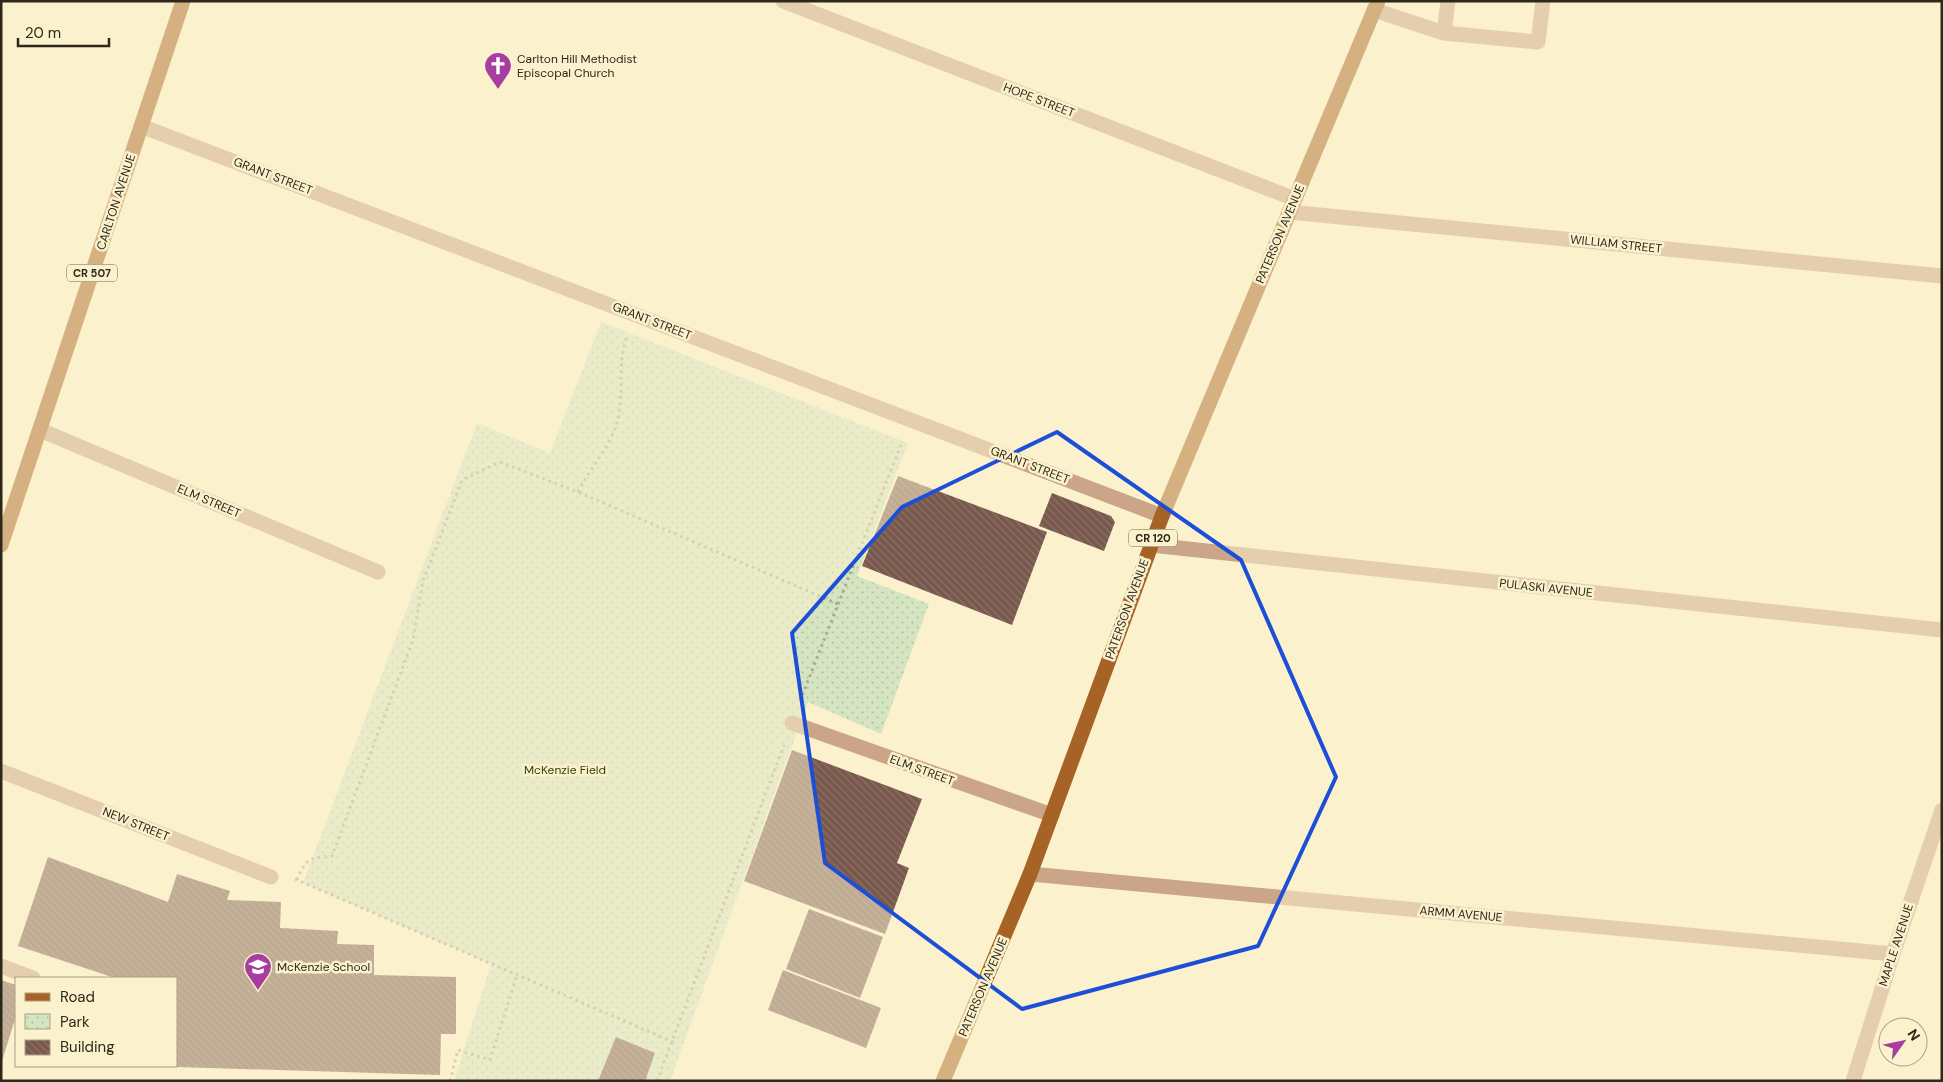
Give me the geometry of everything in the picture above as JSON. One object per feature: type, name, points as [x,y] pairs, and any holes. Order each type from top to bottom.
[{"type":"main road","name":"CARLTON AVENUE","points":[[1,545],[182,1]]},
{"type":"main road","name":"PATERSON AVENUE","points":[[943,1081],[1030,874],[1162,516],[1376,5]]},
{"type":"street","name":"HOPE STREET","points":[[783,1],[1292,205]]},
{"type":"street","points":[[1444,34],[1448,1]]},
{"type":"street","points":[[1376,5],[1444,34],[1538,42],[1543,1]]},
{"type":"street","name":"GRANT STREET","points":[[141,126],[1162,516]]},
{"type":"street","name":"WILLIAM STREET","points":[[1292,205],[1942,276]]},
{"type":"street","name":"ELM STREET","points":[[40,430],[378,572]]},
{"type":"street","name":"PULASKI AVENUE","points":[[1151,545],[1942,630]]},
{"type":"street","name":"ELM STREET","points":[[792,723],[1052,816]]},
{"type":"street","name":"NEW STREET","points":[[1,771],[271,878]]},
{"type":"street","name":"MAPLE AVENUE","points":[[1853,1081],[1893,954],[1942,810]]},
{"type":"street","name":"ARMM AVENUE","points":[[1030,874],[1893,954]]},
{"type":"street","points":[[1,966],[30,977]]},
{"type":"path","points":[[578,492],[616,428],[620,413],[620,361],[634,314]]},
{"type":"path","points":[[656,1081],[673,1042],[792,723],[911,420]]},
{"type":"path","points":[[297,880],[305,862],[312,858],[332,856],[413,640],[423,581],[462,480],[500,462],[578,492],[838,604]]},
{"type":"path","points":[[289,877],[673,1042]]},
{"type":"path","points":[[450,1081],[458,1050],[490,1060],[517,975]]},
{"type":"highlighted area","points":[[1057,432],[1241,560],[1336,777],[1258,946],[1022,1009],[825,863],[792,633],[902,507]]},
{"type":"green space","name":"McKenzie Field","points":[[601,322],[908,443],[857,576],[929,604],[881,734],[808,702],[670,1081],[454,1081],[491,964],[303,883],[477,423],[550,453]]},
{"type":"building","points":[[898,476],[1047,532],[1012,625],[862,566]]},
{"type":"building","points":[[1052,493],[1111,516],[1115,522],[1104,551],[1039,526]]},
{"type":"building","points":[[792,750],[922,799],[897,863],[909,868],[885,934],[744,881]]},
{"type":"building","points":[[48,857],[168,902],[177,874],[230,891],[227,900],[281,902],[280,928],[338,931],[337,944],[374,945],[374,975],[456,977],[456,1034],[441,1034],[440,1075],[176,1067],[178,1067],[178,977],[112,977],[18,946]]},
{"type":"building","points":[[809,909],[883,937],[860,998],[786,969]]},
{"type":"building","points":[[783,970],[881,1008],[866,1048],[768,1010]]},
{"type":"building","points":[[1,980],[15,985],[15,1019],[2,1061]]},
{"type":"building","points":[[616,1037],[655,1053],[645,1081],[598,1081]]},
{"type":"place","name":"Carlton Hill Methodist Episcopal Church","points":[[498,90]]},
{"type":"place","name":"McKenzie School","points":[[258,991]]}]
